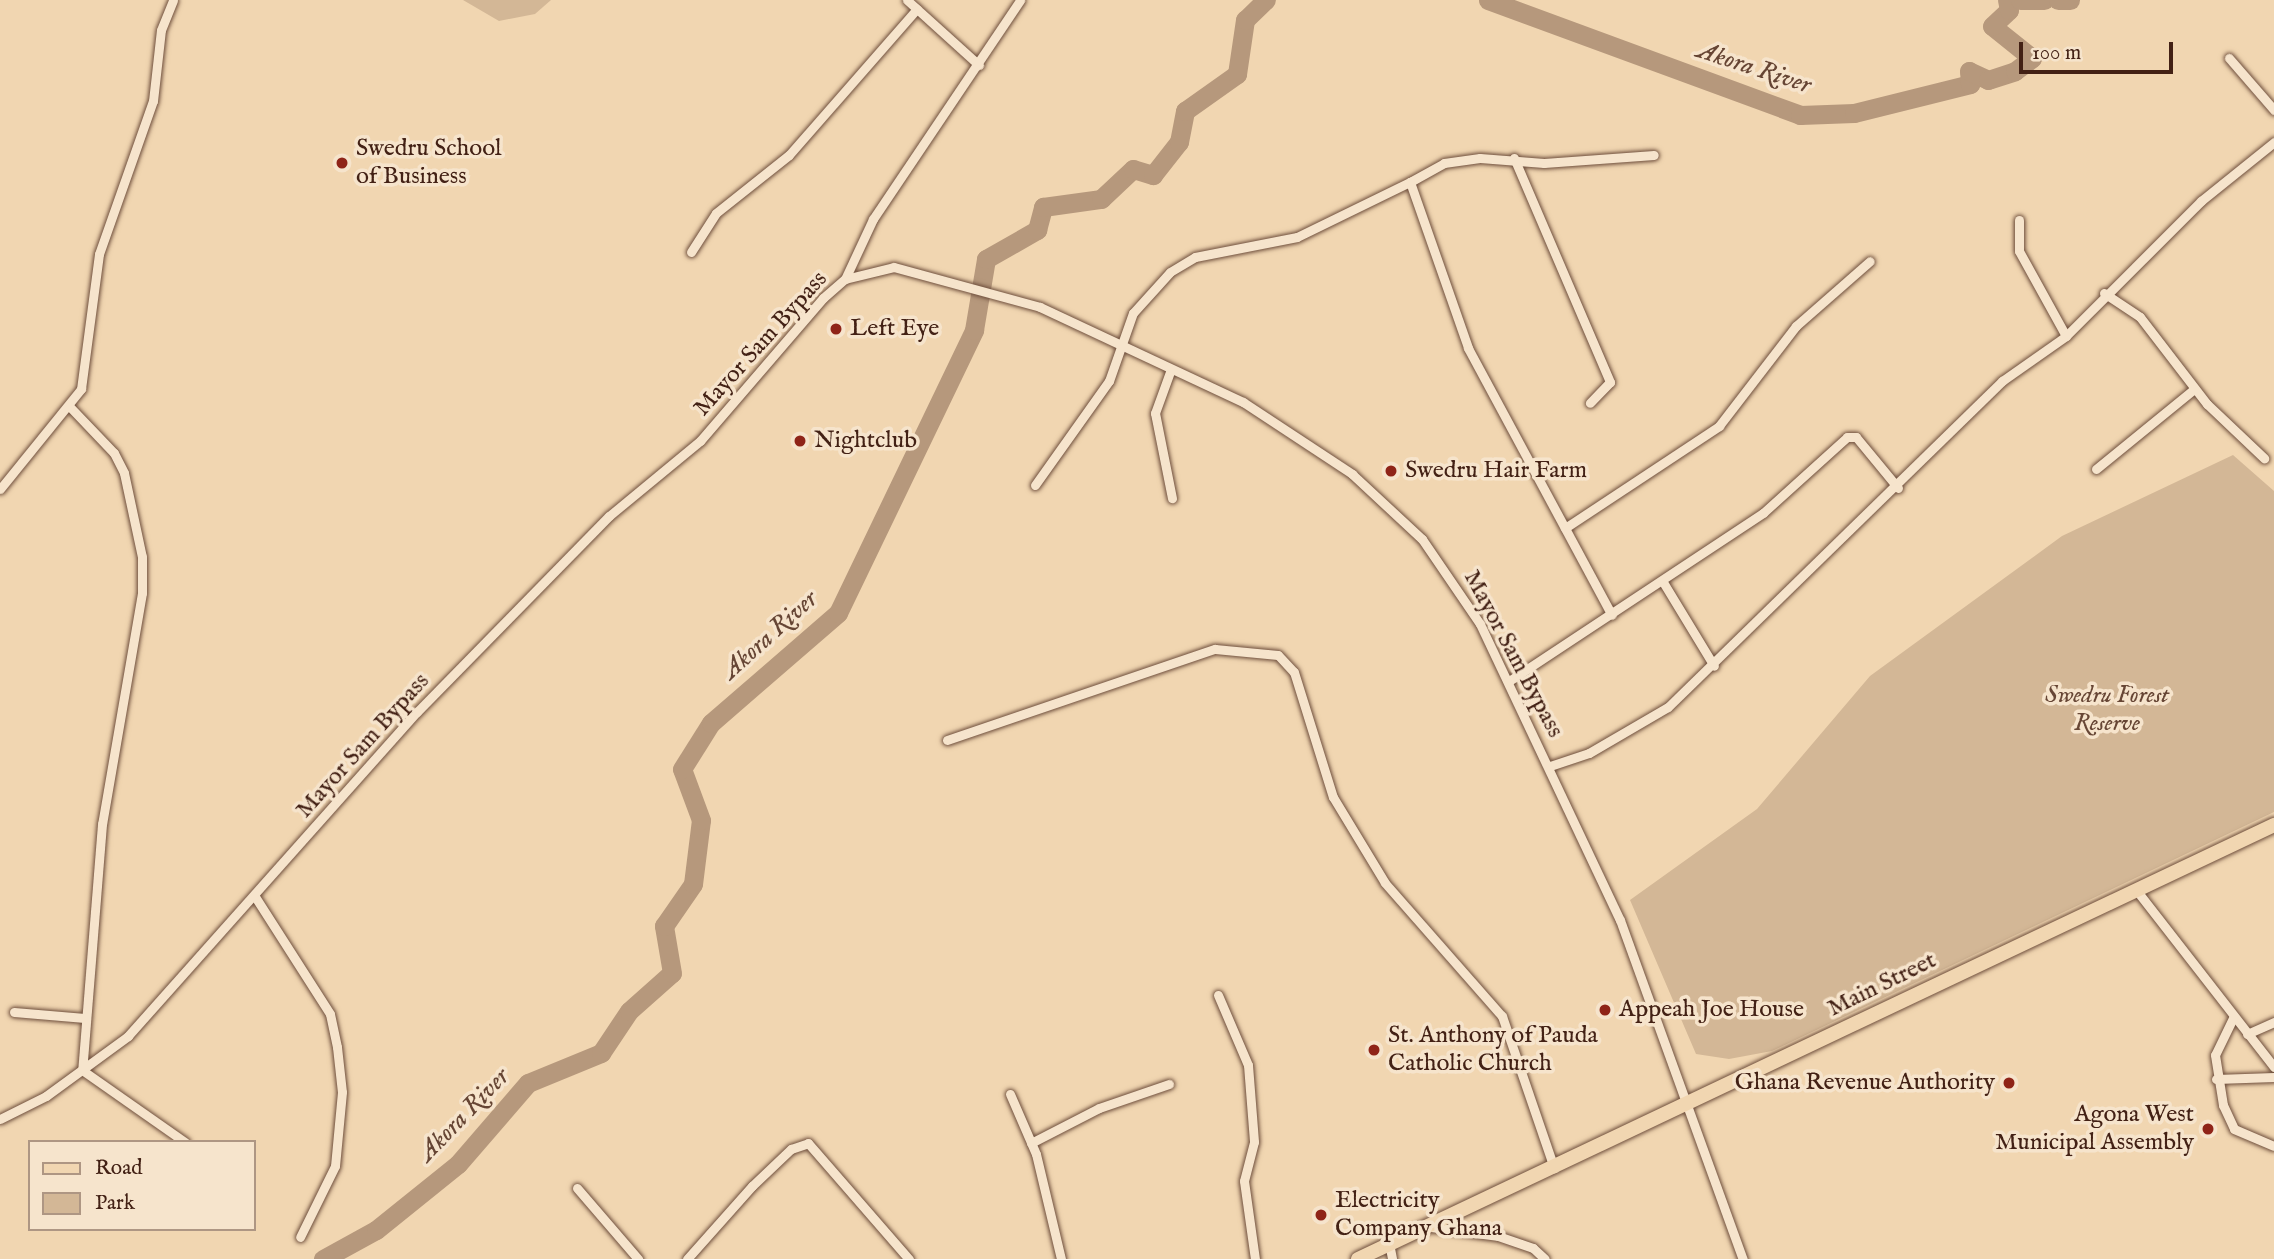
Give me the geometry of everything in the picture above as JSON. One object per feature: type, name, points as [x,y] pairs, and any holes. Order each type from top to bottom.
[{"type":"main road","name":"Main Street","points":[[1358,1259],[1688,1106],[2274,825]]},
{"type":"street","points":[[0,489],[71,408],[81,389],[99,254],[153,101],[161,30],[173,0]]},
{"type":"street","points":[[907,0],[979,65]]},
{"type":"street","points":[[845,279],[873,219],[979,65],[1020,0]]},
{"type":"street","points":[[691,251],[716,214],[789,155],[917,9]]},
{"type":"street","points":[[2229,58],[2274,110]]},
{"type":"street","points":[[1550,766],[1589,753],[1668,707],[1898,488],[2002,381],[2066,336],[2104,293],[2274,142]]},
{"type":"street","points":[[1035,485],[1093,408],[1148,290],[1195,257],[1297,237],[1444,163],[1514,158],[1544,163],[1654,155]]},
{"type":"street","points":[[1514,158],[1610,382],[1590,403]]},
{"type":"street","points":[[1410,182],[1468,348],[1612,615]]},
{"type":"street","points":[[2019,220],[2020,251],[2066,336]]},
{"type":"street","points":[[1565,528],[1719,426],[1796,326],[1870,261]]},
{"type":"street","name":"Mayor Sam Bypass","points":[[0,1119],[82,1070],[128,1036],[531,593],[609,516],[699,441],[769,356],[845,279],[894,267],[968,284],[1040,307],[1243,402],[1312,444],[1387,506],[1452,580],[1509,681],[1620,920],[1743,1259]]},
{"type":"street","points":[[2104,293],[2140,317],[2174,354],[2194,389],[2264,458]]},
{"type":"street","points":[[1171,369],[1155,414],[1172,498]]},
{"type":"street","points":[[2096,468],[2194,389]]},
{"type":"street","points":[[71,408],[114,453],[124,473],[142,558],[142,593],[102,824],[82,1070],[182,1140]]},
{"type":"street","points":[[1509,681],[1663,582],[1791,492],[1847,437],[1856,437],[1898,488]]},
{"type":"street","points":[[1663,582],[1714,666]]},
{"type":"street","points":[[947,740],[1215,649],[1278,655],[1294,672],[1333,797],[1385,883],[1502,1016],[1553,1168]]},
{"type":"street","points":[[2137,891],[2233,1018],[2274,1067]]},
{"type":"street","points":[[254,895],[330,1014],[337,1046],[342,1092],[335,1166],[300,1237]]},
{"type":"street","points":[[1218,995],[1248,1065],[1254,1142],[1244,1181],[1255,1259]]},
{"type":"street","points":[[14,1012],[85,1018]]},
{"type":"street","points":[[2233,1018],[2215,1055],[2216,1079],[2234,1129],[2274,1146]]},
{"type":"street","points":[[2247,1034],[2274,1022]]},
{"type":"street","points":[[2216,1079],[2252,1083],[2274,1077]]},
{"type":"street","points":[[1031,1143],[1099,1108],[1169,1084]]},
{"type":"street","points":[[1010,1094],[1031,1143],[1061,1259]]},
{"type":"street","points":[[687,1259],[791,1149],[808,1143],[909,1259]]},
{"type":"street","points":[[577,1188],[638,1259]]},
{"type":"street","points":[[1431,1227],[1498,1236],[1534,1248],[1545,1259]]},
{"type":"street","points":[[1389,1243],[1392,1259]]},
{"type":"green space","points":[[463,0],[551,0],[535,14],[499,21]]},
{"type":"green space","name":"Swedru Forest Reserve","points":[[2233,455],[2274,491],[2274,812],[1772,1051],[1729,1059],[1696,1054],[1630,900],[1757,809],[1870,676],[2062,536]]},
{"type":"waterway","name":"Akora River","points":[[323,1259],[376,1230],[458,1164],[528,1083],[601,1053],[629,1011],[672,973],[664,926],[693,884],[701,820],[682,769],[711,723],[838,613],[974,330],[986,259],[1037,230],[1043,207],[1101,199],[1133,169],[1153,175],[1179,142],[1185,111],[1237,74],[1245,20],[1266,0]]},
{"type":"waterway","name":"Akora River","points":[[1488,0],[1800,115],[1854,113],[1970,84],[1969,71],[1988,80],[2015,71],[2032,58],[1992,26],[2009,10],[2007,0]]},
{"type":"waterway","name":"Akora River","points":[[2020,0],[2044,0]]},
{"type":"waterway","name":"Akora River","points":[[2058,0],[2070,0]]},
{"type":"place","name":"Swedru School of Business","points":[[342,163]]},
{"type":"place","name":"Left Eye","points":[[836,329]]},
{"type":"place","name":"Nightclub","points":[[800,441]]},
{"type":"place","name":"Swedru Hair Farm","points":[[1391,471]]},
{"type":"place","name":"Appeah Joe House","points":[[1605,1010]]},
{"type":"place","name":"St. Anthony of Pauda Catholic Church","points":[[1374,1050]]},
{"type":"place","name":"Ghana Revenue Authority","points":[[2009,1083]]},
{"type":"place","name":"Agona West Municipal Assembly","points":[[2208,1129]]},
{"type":"place","name":"Electricity Company Ghana","points":[[1321,1215]]}]
